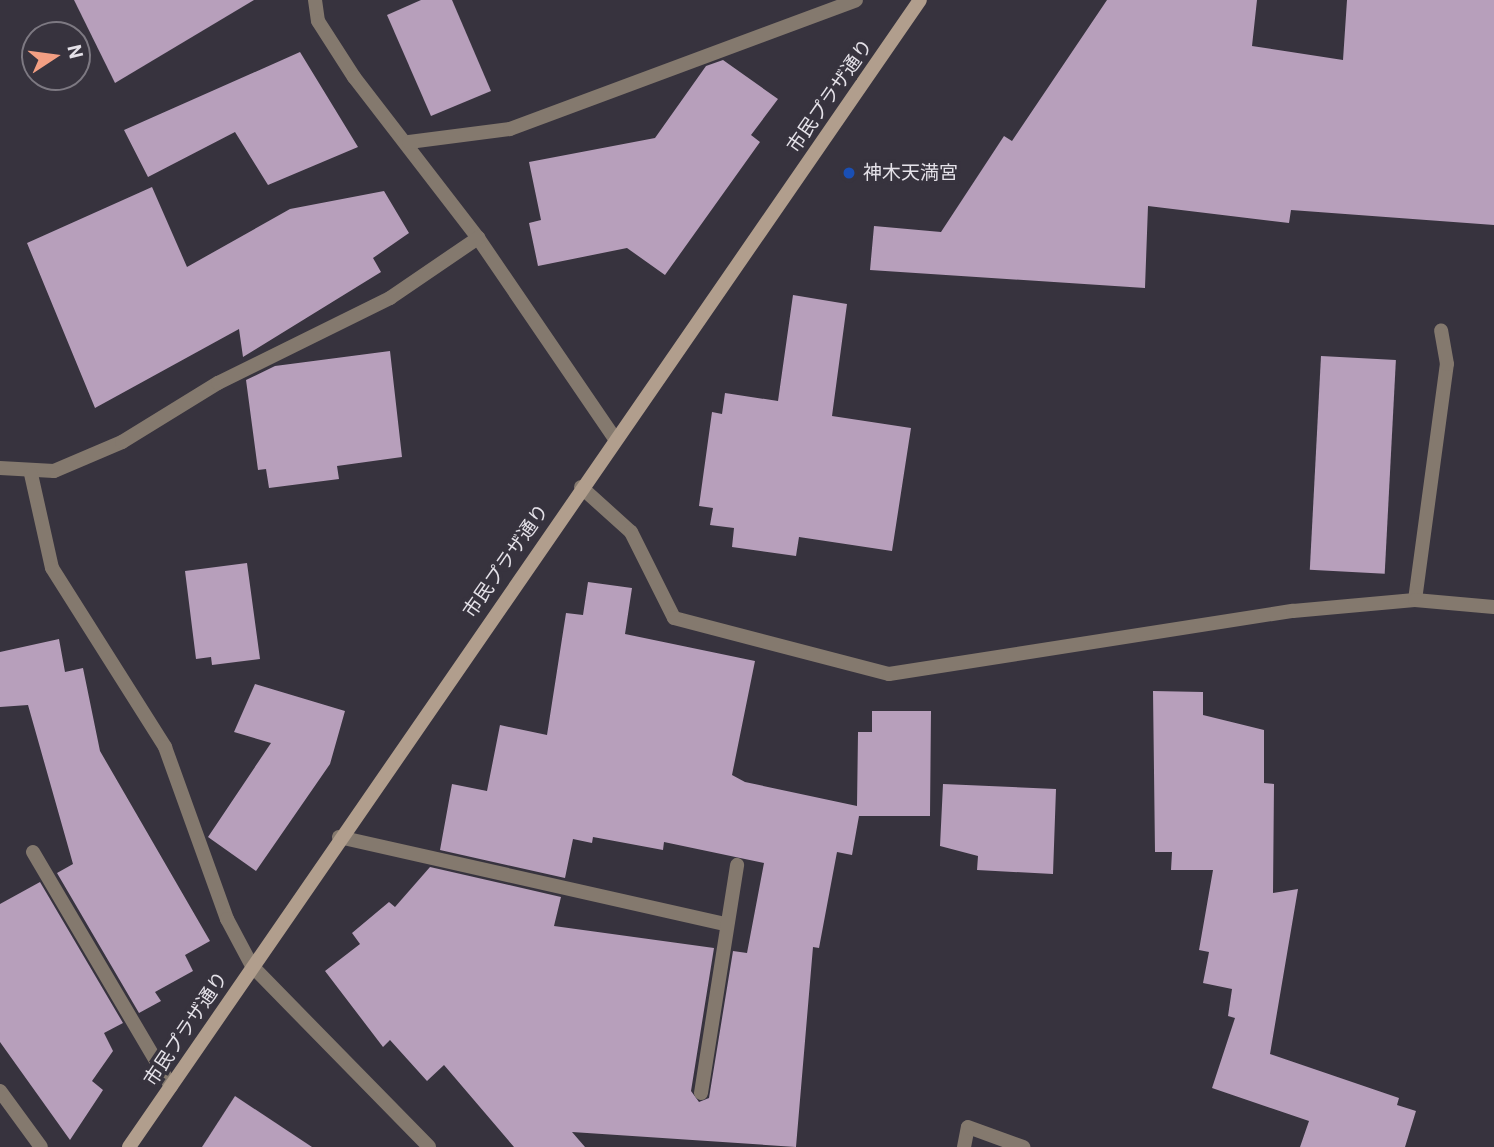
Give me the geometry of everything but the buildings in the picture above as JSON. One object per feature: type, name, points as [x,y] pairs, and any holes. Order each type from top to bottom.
[{"type":"street","points":[[315,0],[318,21],[354,77],[409,142],[615,439]]},
{"type":"street","points":[[409,142],[510,129],[856,0]]},
{"type":"street","name":"市民プラザ通り","points":[[129,1147],[339,837],[920,0]]},
{"type":"street","points":[[0,468],[31,474],[122,442],[218,383],[390,298],[478,238]]},
{"type":"street","points":[[1415,600],[1447,363],[1441,331]]},
{"type":"street","points":[[31,474],[52,568],[165,747],[227,919],[252,966],[429,1147]]},
{"type":"street","points":[[581,487],[631,532],[674,618],[889,674],[1293,611],[1415,600],[1494,607]]},
{"type":"street","points":[[339,837],[725,924]]},
{"type":"street","points":[[33,852],[171,1086]]},
{"type":"street","points":[[701,1093],[725,924],[737,865]]},
{"type":"street","points":[[0,1091],[41,1147]]},
{"type":"street","points":[[964,1147],[968,1127],[1023,1147]]},
{"type":"place","name":"神木天満宮","points":[[849,173]]}]
